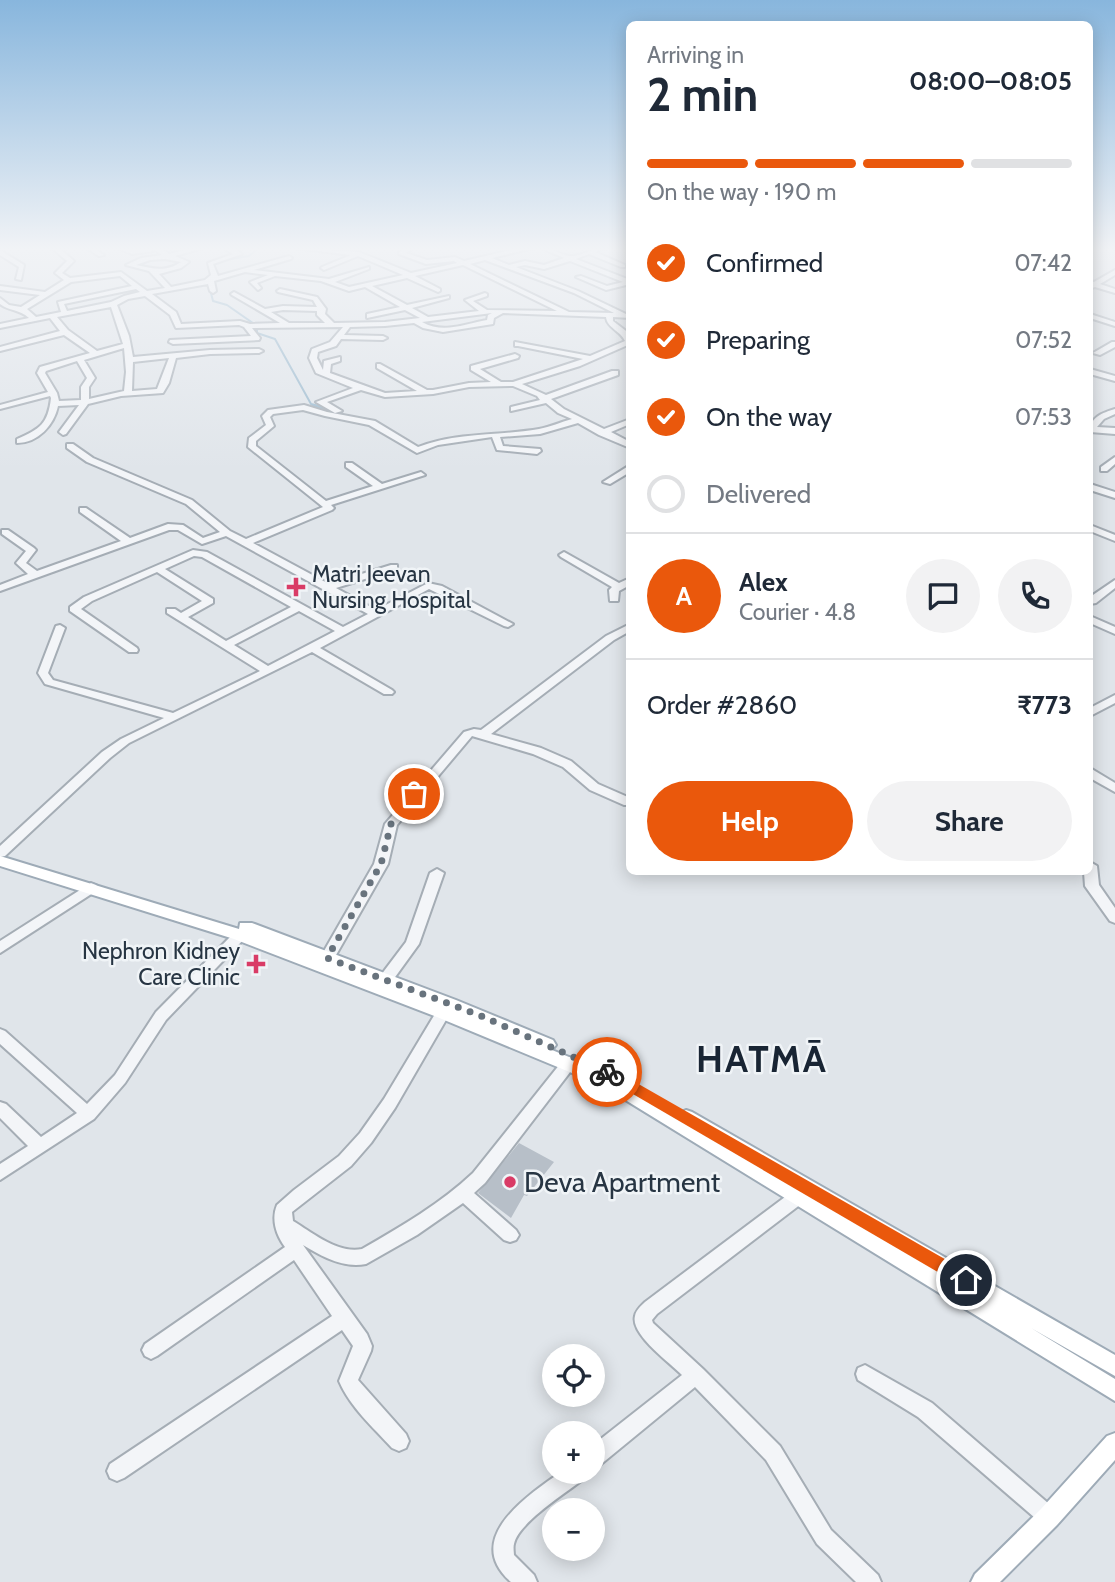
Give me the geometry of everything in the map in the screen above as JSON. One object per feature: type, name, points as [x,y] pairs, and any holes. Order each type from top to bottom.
[{"type":"main road","points":[[0,854],[249,928],[327,958],[443,1013],[607,1080],[1115,1391]]},
{"type":"main road","points":[[0,861],[240,935],[479,1015],[612,1074],[1115,1366]]},
{"type":"main road","points":[[983,1582],[1049,1517],[1115,1444]]},
{"type":"street","points":[[0,326],[20,322]]},
{"type":"street","points":[[57,322],[65,332],[95,353]]},
{"type":"street","points":[[120,322],[125,333],[132,379],[128,393]]},
{"type":"street","points":[[176,322],[177,325],[332,325]]},
{"type":"street","points":[[282,322],[286,324]]},
{"type":"street","points":[[329,322],[344,331],[383,338]]},
{"type":"street","points":[[410,322],[344,331],[333,344],[313,353],[317,369],[360,388],[385,395],[425,392],[469,385],[514,384],[626,344]]},
{"type":"street","points":[[418,322],[426,325],[438,322]]},
{"type":"street","points":[[422,322],[435,331],[489,322]]},
{"type":"street","points":[[610,322],[626,335]]},
{"type":"street","points":[[173,342],[256,338],[249,326]]},
{"type":"street","points":[[0,349],[65,332]]},
{"type":"street","points":[[209,340],[210,352]]},
{"type":"street","points":[[518,344],[592,358]]},
{"type":"street","points":[[1094,352],[1115,344]]},
{"type":"street","points":[[20,441],[47,426],[55,404],[54,393],[41,370],[125,345]]},
{"type":"street","points":[[617,348],[626,350]]},
{"type":"street","points":[[129,360],[210,352],[259,351]]},
{"type":"street","points":[[1093,360],[1102,356],[1094,352]]},
{"type":"street","points":[[55,404],[85,402],[128,393],[156,393],[162,389],[173,356]]},
{"type":"street","points":[[499,384],[474,368],[514,356]]},
{"type":"street","points":[[64,432],[85,402],[85,387],[92,378],[79,358]]},
{"type":"street","points":[[326,374],[327,363],[337,359]]},
{"type":"street","points":[[380,366],[425,392]]},
{"type":"street","points":[[1093,372],[1115,379]]},
{"type":"street","points":[[514,409],[615,373]]},
{"type":"street","points":[[514,384],[540,394],[544,400],[602,433],[626,443]]},
{"type":"street","points":[[360,388],[320,402],[333,410],[365,418]]},
{"type":"street","points":[[0,407],[54,393]]},
{"type":"street","points":[[245,543],[329,508],[251,447],[252,440],[270,426],[266,415],[300,406],[357,419],[376,425],[417,450],[440,442],[540,431],[579,420]]},
{"type":"street","points":[[1093,426],[1105,414],[1115,411]]},
{"type":"street","points":[[602,433],[626,423]]},
{"type":"street","points":[[1094,430],[1115,431]]},
{"type":"street","points":[[495,435],[502,449],[537,450]]},
{"type":"street","points":[[70,446],[90,460],[189,502],[227,533],[374,613]]},
{"type":"street","points":[[1104,469],[1115,460]]},
{"type":"street","points":[[349,465],[380,487]]},
{"type":"street","points":[[607,482],[626,470]]},
{"type":"street","points":[[325,504],[421,475]]},
{"type":"street","points":[[1093,489],[1115,495]]},
{"type":"street","points":[[83,510],[128,541]]},
{"type":"street","points":[[0,588],[176,526],[202,541],[227,533]]},
{"type":"street","points":[[1093,529],[1115,538]]},
{"type":"street","points":[[5,532],[31,550],[21,563],[35,575]]},
{"type":"street","points":[[132,650],[74,609],[88,599],[199,552],[342,631]]},
{"type":"street","points":[[564,555],[617,586]]},
{"type":"street","points":[[327,588],[394,566]]},
{"type":"street","points":[[158,568],[209,601],[176,614],[268,671]]},
{"type":"street","points":[[614,600],[614,590],[626,583]]},
{"type":"street","points":[[1093,600],[1115,583]]},
{"type":"street","points":[[0,854],[106,755],[125,741],[432,586],[508,624]]},
{"type":"street","points":[[226,645],[299,607]]},
{"type":"street","points":[[1093,621],[1115,631]]},
{"type":"street","points":[[60,628],[43,673],[49,682],[171,716]]},
{"type":"street","points":[[482,735],[610,638],[626,629]]},
{"type":"street","points":[[313,648],[388,692]]},
{"type":"street","points":[[1093,711],[1115,698]]},
{"type":"street","points":[[327,958],[376,874],[384,854],[386,835],[398,813],[463,739],[474,732],[537,751],[566,764],[594,787],[626,801]]},
{"type":"street","points":[[1093,774],[1115,788]]},
{"type":"street","points":[[382,984],[412,943],[437,873]]},
{"type":"street","points":[[1090,875],[1091,886],[1115,918]]},
{"type":"street","points":[[0,948],[91,888]]},
{"type":"street","points":[[0,1173],[88,1114],[120,1079],[161,1016],[240,935]]},
{"type":"street","points":[[398,1441],[355,1393],[348,1381],[363,1355],[364,1346],[296,1249],[283,1224],[283,1210],[293,1199],[331,1174],[367,1136],[443,1013]]},
{"type":"street","points":[[0,1035],[88,1114]]},
{"type":"street","points":[[283,1224],[343,1256],[358,1259],[442,1212],[479,1178],[569,1063]]},
{"type":"street","points":[[0,1108],[40,1147]]},
{"type":"street","points":[[463,1194],[510,1235]]},
{"type":"street","points":[[799,1196],[651,1308],[643,1317],[644,1327],[653,1339],[696,1375],[773,1453],[824,1537],[871,1582]]},
{"type":"street","points":[[151,1350],[296,1249]]},
{"type":"street","points":[[117,1471],[344,1318]]},
{"type":"street","points":[[865,1374],[925,1410],[1049,1517]]},
{"type":"street","points":[[605,1448],[696,1375]]},
{"type":"street","points":[[527,1582],[510,1568],[503,1555],[503,1540],[512,1524],[562,1484]]},
{"type":"building","name":"Deva Apartment","points":[[519,1143],[554,1162],[527,1196],[524,1195],[511,1218],[478,1193]]},
{"type":"waterway","points":[[251,322],[257,326],[257,333],[275,339],[311,404],[318,406]]},
{"type":"waterway","points":[[313,405],[337,413]]},
{"type":"way so far","points":[[414,794],[391,824],[386,835],[381,864],[327,958],[479,1015],[607,1072]]},
{"type":"place","name":"Matri Jeevan Nursing Hospital","points":[[296,587]]},
{"type":"place","name":"Nephron Kidney Care Clinic","points":[[256,964]]},
{"type":"place","name":"Deva Apartment","points":[[510,1182]]},
{"type":"district","name":"HATMĀ","points":[[762,1059]]},
{"type":"route","points":[[607,1072],[966,1280]]}]
